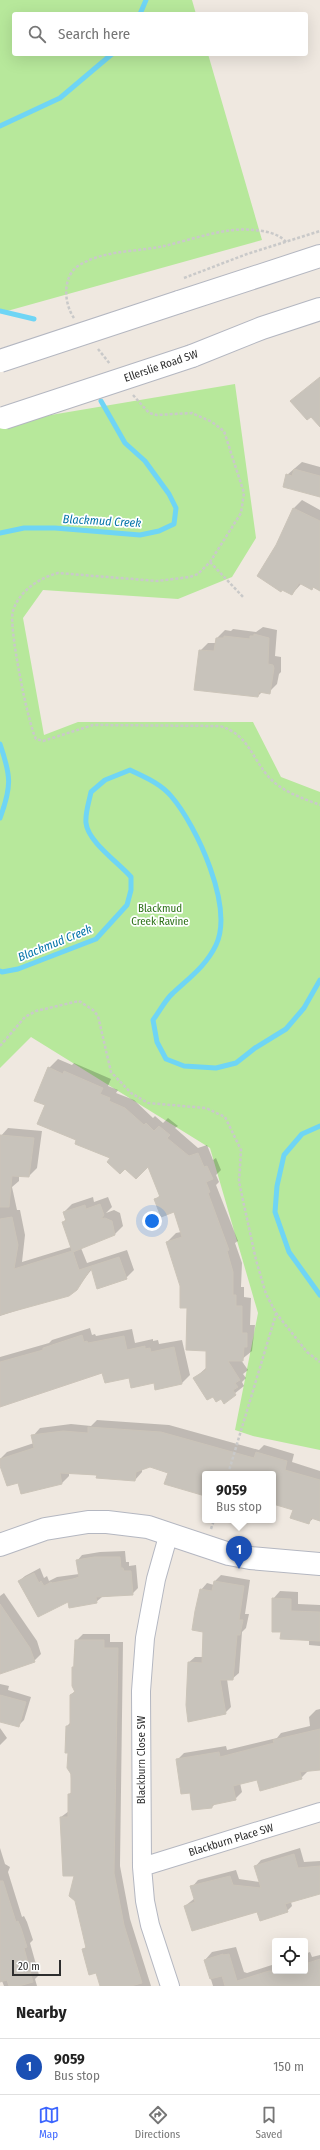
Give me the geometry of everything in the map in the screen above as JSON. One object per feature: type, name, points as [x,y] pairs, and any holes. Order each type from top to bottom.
[{"type":"main road","points":[[0,361],[179,291],[320,256]]},
{"type":"main road","points":[[262,328],[320,296]]},
{"type":"main road","name":"Ellerslie Road SW","points":[[2,418],[192,356],[262,328],[320,309]]},
{"type":"main road","points":[[0,1545],[45,1529],[88,1522],[124,1523],[169,1533],[206,1547],[250,1558],[320,1564]]},
{"type":"street","name":"Blackburn Close SW","points":[[169,1533],[156,1579],[142,1663],[142,1867],[145,1901],[150,1925],[170,1986]]},
{"type":"street","name":"Blackburn Place SW","points":[[142,1867],[320,1812]]},
{"type":"path","points":[[69,311],[66,294],[68,281],[71,274],[77,266],[99,257],[163,246],[214,233],[252,229],[280,235],[286,242]]},
{"type":"path","points":[[179,291],[247,254],[320,231]]},
{"type":"path","points":[[128,389],[150,413],[157,415],[192,413],[212,422],[224,431],[233,463],[242,484],[244,504],[238,520],[210,562],[198,574],[180,580],[157,581],[58,573],[42,578],[24,592],[12,612],[24,701],[33,733],[36,739],[43,741],[93,725],[220,726],[229,729],[243,739],[267,776],[278,785],[287,791],[320,805]]},
{"type":"path","points":[[210,562],[244,598]]},
{"type":"path","points":[[0,1046],[25,1017],[36,1011],[79,1001],[93,1010],[98,1016],[111,1072],[131,1093],[148,1103],[206,1108],[225,1118],[241,1150],[239,1182],[256,1260],[266,1294],[276,1313],[307,1352],[320,1362]]},
{"type":"path","points":[[229,1471],[276,1313]]},
{"type":"green space","points":[[0,0],[192,0],[195,12],[12,12],[12,56],[209,56],[262,240],[0,313]]},
{"type":"green space","name":"Blackmud Creek Ravine","points":[[235,384],[256,538],[232,577],[178,599],[43,590],[23,618],[44,735],[78,722],[253,722],[281,777],[320,792],[320,1450],[253,1436],[235,1430],[258,1313],[210,1148],[31,1037],[0,1068],[0,426],[21,420]]},
{"type":"building","points":[[320,377],[320,427],[311,417],[307,420],[290,401]]},
{"type":"building","points":[[294,469],[320,476],[320,497],[283,487],[286,474],[292,476]]},
{"type":"building","points":[[293,508],[320,521],[320,591],[313,587],[312,590],[299,583],[292,595],[282,590],[281,592],[257,576],[276,545]]},
{"type":"building","points":[[254,634],[269,638],[268,664],[273,665],[274,668],[270,694],[259,692],[258,697],[194,690],[199,650],[214,651],[216,638],[224,638],[224,636],[250,639],[250,636],[254,636]]},
{"type":"building","points":[[48,1067],[63,1074],[64,1071],[103,1088],[100,1094],[110,1098],[109,1101],[125,1108],[144,1125],[146,1123],[154,1131],[159,1126],[170,1135],[167,1138],[189,1156],[198,1153],[204,1167],[207,1166],[213,1179],[206,1182],[210,1192],[208,1193],[229,1250],[227,1251],[233,1272],[233,1295],[236,1295],[236,1306],[242,1306],[242,1333],[247,1333],[247,1347],[244,1347],[243,1361],[228,1361],[240,1380],[235,1383],[238,1387],[233,1390],[236,1395],[224,1404],[221,1399],[216,1402],[213,1397],[207,1400],[193,1378],[206,1370],[206,1351],[186,1350],[187,1308],[180,1308],[180,1286],[166,1242],[182,1237],[174,1212],[161,1217],[154,1199],[160,1197],[148,1167],[136,1179],[125,1169],[120,1174],[107,1162],[110,1158],[75,1144],[76,1140],[37,1124],[45,1105],[34,1101]]},
{"type":"building","points":[[0,1135],[34,1138],[29,1177],[12,1176],[9,1207],[0,1207]]},
{"type":"building","points":[[100,1204],[104,1215],[101,1219],[105,1218],[112,1221],[115,1235],[73,1252],[79,1270],[119,1257],[127,1279],[97,1289],[91,1268],[77,1290],[69,1296],[0,1315],[0,1219],[12,1217],[18,1245],[14,1269],[72,1251],[62,1222],[66,1221],[63,1212],[85,1205],[86,1209]]},
{"type":"building","points":[[82,1335],[84,1342],[87,1341],[88,1343],[124,1336],[127,1350],[145,1346],[145,1349],[150,1348],[151,1352],[174,1347],[182,1384],[155,1390],[154,1383],[131,1388],[129,1378],[105,1383],[102,1373],[0,1407],[0,1362],[43,1350],[43,1348]]},
{"type":"building","points":[[88,1427],[161,1432],[254,1458],[256,1452],[287,1461],[285,1470],[320,1480],[320,1521],[311,1518],[309,1524],[290,1518],[293,1510],[276,1505],[276,1471],[202,1471],[202,1495],[164,1484],[168,1473],[150,1467],[136,1472],[135,1481],[96,1478],[97,1475],[60,1473],[62,1484],[21,1494],[18,1483],[7,1486],[0,1466],[0,1459],[34,1448],[31,1435],[63,1431],[88,1433]]},
{"type":"building","points":[[94,1557],[120,1557],[121,1568],[123,1568],[124,1571],[131,1571],[133,1595],[96,1597],[97,1603],[69,1608],[68,1602],[38,1617],[18,1581],[34,1573],[39,1583],[41,1581],[44,1586],[51,1582],[73,1579],[79,1577],[76,1560]]},
{"type":"building","points":[[214,1581],[244,1586],[239,1620],[243,1620],[240,1635],[237,1635],[233,1680],[220,1680],[226,1714],[188,1722],[186,1705],[188,1662],[202,1663],[203,1632],[192,1630],[195,1611],[200,1589],[212,1591]]},
{"type":"building","points":[[272,1598],[291,1599],[291,1611],[320,1612],[320,1641],[280,1639],[281,1632],[272,1632]]},
{"type":"building","points":[[0,1604],[30,1648],[35,1662],[0,1674]]},
{"type":"building","points":[[75,1640],[104,1640],[104,1648],[118,1648],[114,1873],[124,1925],[142,1983],[131,1986],[100,1986],[96,1973],[89,1975],[82,1949],[86,1948],[75,1901],[69,1896],[74,1876],[63,1876],[60,1817],[68,1817],[68,1794],[71,1794],[71,1774],[67,1768],[68,1753],[65,1753],[66,1726],[70,1726],[70,1695],[75,1692],[72,1686],[72,1667],[74,1667]]},
{"type":"building","points":[[0,1695],[26,1702],[19,1727],[0,1722]]},
{"type":"building","points":[[320,1729],[320,1770],[300,1772],[302,1779],[260,1791],[257,1780],[233,1786],[236,1800],[212,1805],[212,1808],[192,1810],[190,1793],[181,1794],[176,1759],[219,1752],[220,1757],[274,1743],[273,1740]]},
{"type":"building","points":[[294,1854],[298,1868],[320,1866],[320,1894],[285,1904],[288,1912],[260,1921],[257,1912],[192,1931],[184,1906],[195,1902],[190,1886],[230,1876],[233,1885],[261,1888],[254,1866]]},
{"type":"building","points":[[0,1881],[3,1881],[16,1922],[18,1921],[27,1947],[24,1948],[33,1982],[19,1986],[9,1986],[7,1980],[0,1982]]},
{"type":"building","points":[[223,1954],[229,1954],[237,1981],[269,1971],[272,1971],[272,1974],[308,1974],[308,1963],[320,1959],[320,1986],[225,1986],[222,1976],[210,1979],[204,1960]]},
{"type":"waterway","name":"Blackmud Creek","points":[[141,12],[146,0]]},
{"type":"waterway","name":"Blackmud Creek","points":[[0,126],[60,98],[110,56]]},
{"type":"waterway","name":"Blackmud Creek","points":[[0,311],[34,319]]},
{"type":"waterway","name":"Blackmud Creek","points":[[0,533],[24,528],[55,528],[140,535],[159,531],[174,524],[176,508],[169,494],[145,461],[125,443],[101,401]]},
{"type":"waterway","name":"Blackmud Creek","points":[[0,744],[9,781],[7,797],[0,818]]},
{"type":"waterway","name":"Blackmud Creek","points":[[0,971],[2,972],[18,969],[96,939],[127,905],[131,890],[131,877],[98,845],[88,830],[86,819],[91,792],[105,780],[130,770],[162,787],[181,809],[192,827],[210,868],[217,889],[220,910],[220,929],[216,945],[212,952],[197,971],[170,996],[153,1020],[157,1042],[166,1059],[184,1066],[216,1068],[236,1063],[255,1048],[286,1029],[304,1008],[320,980]]},
{"type":"waterway","name":"Blackmud Creek","points":[[320,1126],[302,1134],[284,1155],[277,1186],[275,1212],[289,1252],[320,1295]]},
{"type":"place","name":"9059","points":[[239,1569]]}]
